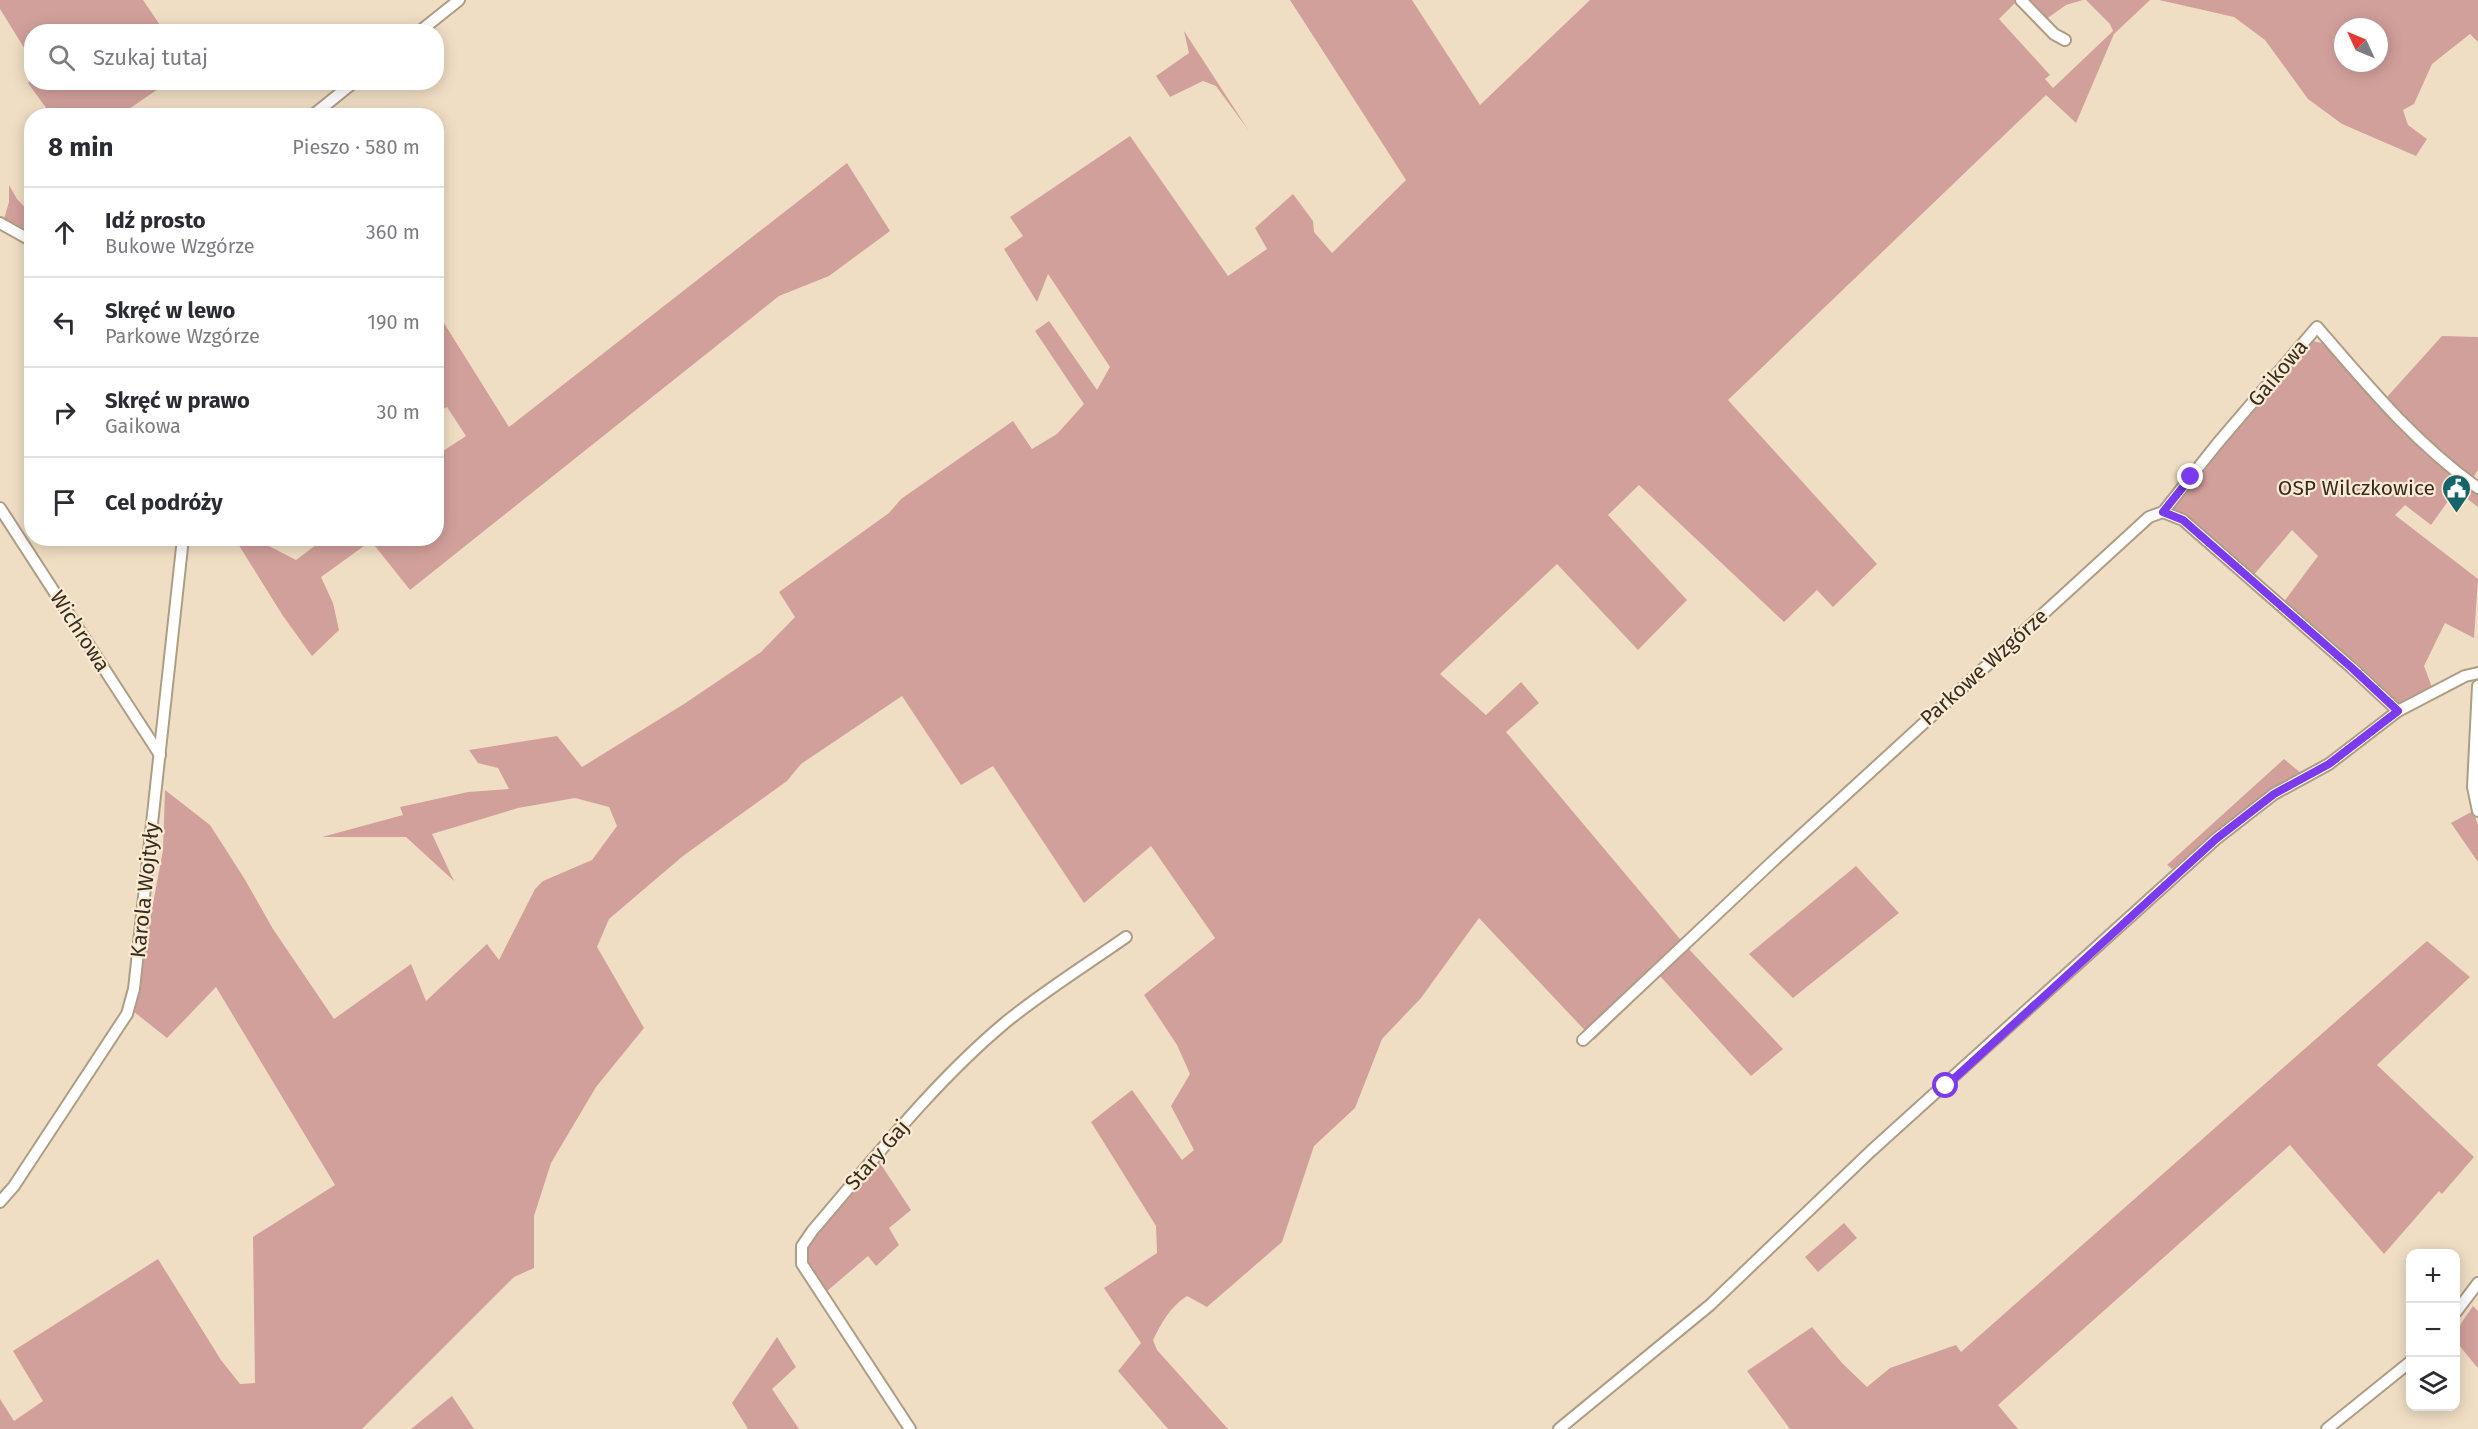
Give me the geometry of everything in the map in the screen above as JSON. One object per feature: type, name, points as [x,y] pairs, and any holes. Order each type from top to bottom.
[{"type":"street","points":[[429,24],[459,0]]},
{"type":"street","points":[[2021,0],[2054,34],[2065,40]]},
{"type":"street","points":[[322,108],[344,90]]},
{"type":"street","points":[[0,223],[24,236]]},
{"type":"street","name":"Gaikowa","points":[[2163,512],[2217,444],[2317,327],[2404,427],[2452,470],[2478,488]]},
{"type":"street","name":"Wichrowa","points":[[0,508],[24,545]]},
{"type":"street","points":[[2163,512],[2183,520],[2398,711]]},
{"type":"street","name":"Parkowe Wzgórze","points":[[1583,1040],[1780,854],[2131,533],[2149,517],[2163,512]]},
{"type":"street","name":"Wichrowa","points":[[25,546],[160,755]]},
{"type":"street","name":"Karola Wojtyły","points":[[0,1202],[14,1186],[127,1014],[136,978],[182,546]]},
{"type":"street","points":[[1559,1429],[1710,1305],[1871,1151],[1946,1086],[2216,839],[2274,794],[2329,764],[2398,711],[2465,676],[2478,673]]},
{"type":"street","points":[[2478,686],[2473,787],[2478,811]]},
{"type":"street","name":"Stary Gaj","points":[[910,1429],[802,1264],[802,1246],[813,1230],[913,1114],[961,1063],[1007,1021],[1126,937]]},
{"type":"street","points":[[2460,1307],[2478,1283]]},
{"type":"street","points":[[2327,1429],[2406,1365]]},
{"type":"shaded area","points":[[0,0],[143,0],[159,24],[24,24],[24,48],[0,9]]},
{"type":"shaded area","points":[[1290,0],[1412,0],[1480,105],[1590,0],[2014,0],[2016,2],[1999,19],[2050,75],[2045,79],[2053,88],[2113,31],[2110,24],[2086,0],[2150,0],[2114,34],[2076,123],[2046,95],[1728,400],[1877,564],[1833,607],[1817,590],[1784,622],[1639,485],[1608,515],[1687,600],[1638,650],[1557,564],[1440,674],[1486,715],[1521,682],[1539,703],[1506,732],[1685,945],[1783,1049],[1751,1076],[1660,976],[1594,1040],[1479,918],[1421,998],[1382,1039],[1355,1108],[1314,1146],[1282,1242],[1207,1307],[1187,1296],[1171,1310],[1163,1321],[1153,1340],[1157,1350],[1228,1429],[1168,1429],[1118,1371],[1141,1343],[1104,1288],[1157,1253],[1156,1226],[1091,1122],[1132,1090],[1182,1160],[1194,1150],[1171,1106],[1190,1074],[1177,1045],[1144,995],[1215,938],[1151,846],[1084,903],[993,766],[961,785],[902,696],[801,764],[787,781],[683,856],[609,919],[597,947],[644,1028],[596,1087],[551,1163],[534,1216],[534,1268],[514,1277],[362,1429],[0,1429],[0,1399],[14,1421],[43,1401],[13,1351],[158,1259],[221,1360],[240,1384],[255,1383],[253,1237],[335,1185],[216,987],[167,1038],[133,1011],[163,850],[165,790],[210,825],[273,929],[334,1019],[411,964],[426,1001],[487,944],[499,960],[535,889],[543,881],[592,860],[617,826],[609,807],[575,798],[518,808],[432,834],[454,881],[406,837],[322,837],[403,815],[400,807],[468,792],[509,789],[498,768],[478,763],[469,750],[557,736],[582,767],[684,704],[761,652],[795,617],[779,592],[889,513],[901,499],[1013,421],[1032,449],[1057,434],[1084,404],[1035,331],[1049,321],[1097,390],[1110,367],[1048,274],[1037,302],[1004,249],[1023,236],[1010,217],[1130,136],[1228,276],[1267,249],[1255,228],[1293,194],[1313,221],[1314,232],[1332,253],[1406,180]]},
{"type":"shaded area","points":[[2028,0],[2083,0],[2066,5],[2045,20]]},
{"type":"shaded area","points":[[2159,0],[2478,0],[2478,42],[2470,34],[2432,64],[2414,104],[2403,110],[2408,125],[2427,139],[2416,156],[2342,124],[2308,99],[2265,40],[2234,17]]},
{"type":"shaded area","points":[[1184,31],[1249,131],[1216,86],[1203,81],[1170,97],[1156,76],[1189,53]]},
{"type":"shaded area","points":[[33,90],[157,90],[130,108],[46,108]]},
{"type":"shaded area","points":[[847,163],[890,231],[829,276],[779,296],[410,590],[375,546],[444,546],[444,450],[466,436],[447,407],[444,409],[444,323],[509,427]]},
{"type":"shaded area","points":[[9,185],[24,206],[24,232],[4,219],[9,202]]},
{"type":"shaded area","points":[[2442,336],[2478,337],[2478,470],[2473,478],[2428,440],[2387,397]]},
{"type":"shaded area","points":[[2313,341],[2326,344],[2404,431],[2440,466],[2478,495],[2478,507],[2456,490],[2431,525],[2405,505],[2395,515],[2478,579],[2474,638],[2445,623],[2424,666],[2433,690],[2399,703],[2283,603],[2318,556],[2292,530],[2252,577],[2173,508],[2227,438],[2241,426],[2302,350]]},
{"type":"shaded area","points":[[239,546],[269,546],[296,560],[315,546],[364,546],[321,577],[333,603],[339,630],[312,656],[283,616]]},
{"type":"shaded area","points":[[2284,759],[2302,774],[2228,823],[2172,869],[2167,865]]},
{"type":"shaded area","points":[[2473,811],[2478,825],[2478,862],[2451,823]]},
{"type":"shaded area","points":[[1856,866],[1899,913],[1793,998],[1749,954]]},
{"type":"shaded area","points":[[2427,941],[2470,977],[2377,1065],[2474,1157],[2442,1194],[2439,1191],[2384,1254],[2290,1145],[1998,1405],[2018,1429],[1790,1429],[1747,1371],[1812,1327],[1842,1363],[1867,1387],[1890,1368],[1956,1345],[1961,1352]]},
{"type":"shaded area","points":[[878,1160],[911,1210],[889,1228],[899,1245],[876,1266],[868,1256],[826,1292],[805,1261],[806,1246]]},
{"type":"shaded area","points":[[1844,1223],[1857,1238],[1818,1272],[1805,1257]]},
{"type":"shaded area","points":[[2473,1306],[2478,1311],[2478,1368],[2460,1345],[2460,1326]]},
{"type":"shaded area","points":[[777,1337],[796,1367],[772,1389],[799,1429],[748,1429],[732,1403]]},
{"type":"shaded area","points":[[452,1396],[474,1429],[411,1429]]},
{"type":"place","name":"OSP Wilczkowice","points":[[2456,514]]},
{"type":"route","points":[[1946,1086],[2216,839],[2274,794],[2329,764],[2398,711],[2183,520],[2163,512],[2191,477]]}]
